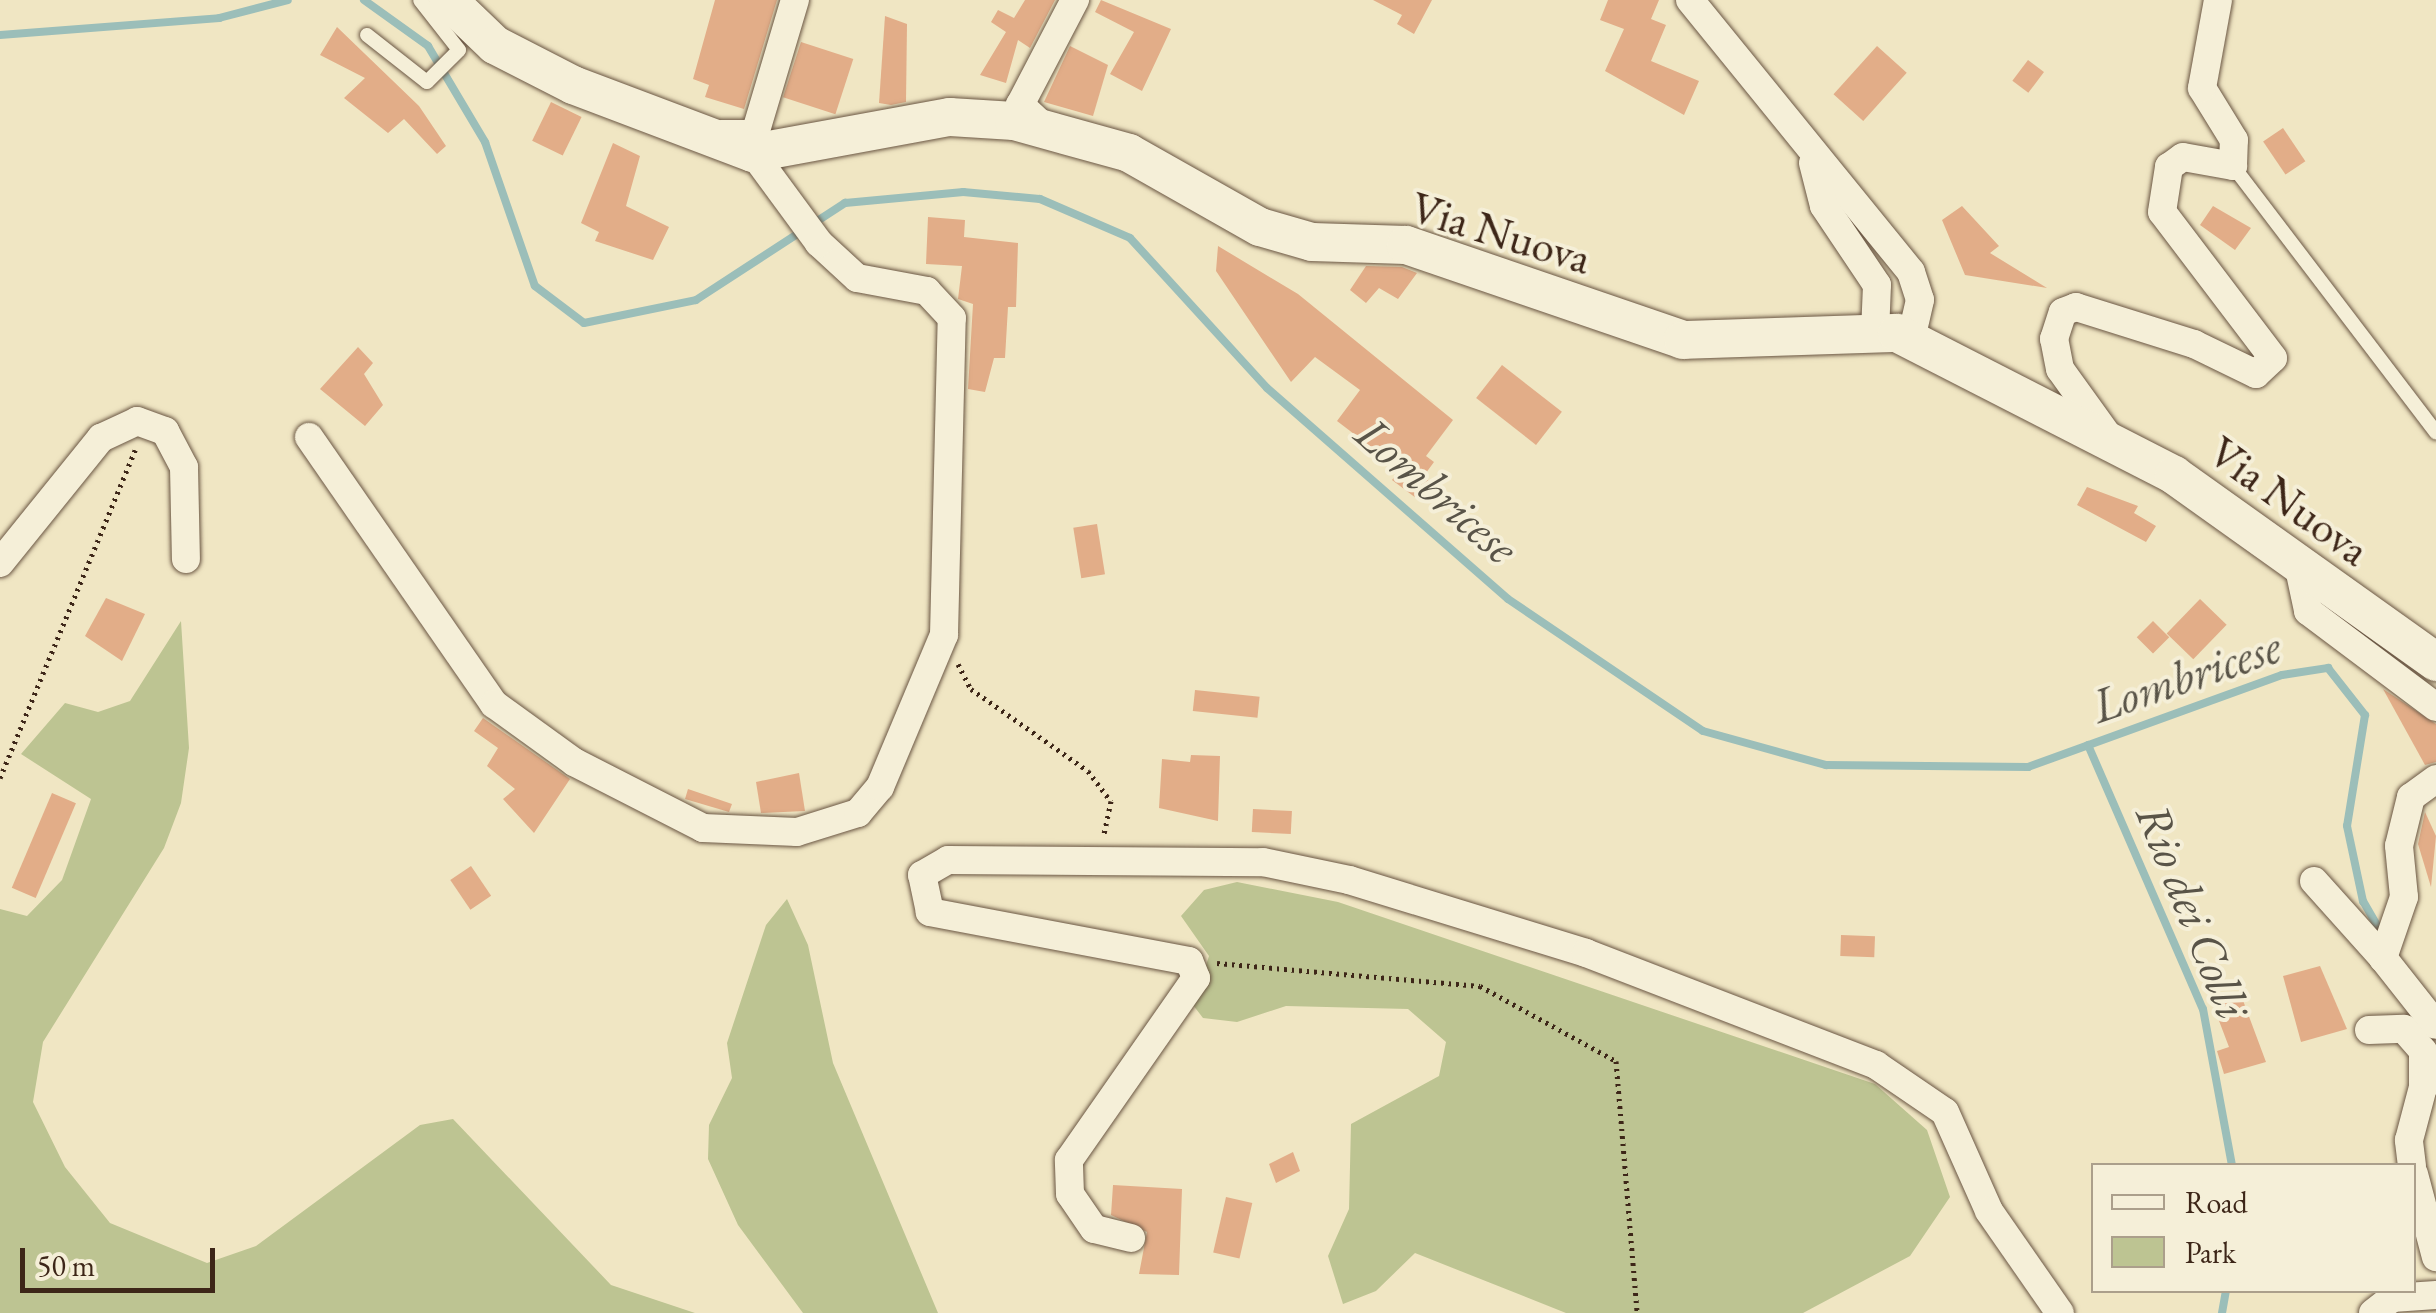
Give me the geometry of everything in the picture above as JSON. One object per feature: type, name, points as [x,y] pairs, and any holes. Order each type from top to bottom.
[{"type":"street","points":[[309,438],[494,704],[574,762],[703,828],[798,832],[858,813],[880,787],[944,634],[952,318],[927,291],[857,278],[811,232],[752,152],[510,53],[448,0]]},
{"type":"street","points":[[710,135],[756,134],[795,0]]},
{"type":"street","points":[[1045,128],[1020,106],[1075,0]]},
{"type":"street","points":[[1690,0],[1911,272],[1920,300],[1893,335]]},
{"type":"street","points":[[2111,440],[2060,369],[2054,339],[2063,312],[2076,307],[2194,344],[2256,374],[2270,367],[2272,349],[2188,258],[2162,212],[2169,166],[2183,157],[2234,166],[2234,140],[2202,88],[2218,0]]},
{"type":"street","name":"Via Nuova","points":[[752,152],[950,117],[1045,128],[1128,152],[1260,228],[1312,242],[1406,245],[1683,340],[1893,335],[2174,474],[2300,573],[2436,662]]},
{"type":"street","points":[[1812,154],[1824,206],[1878,285],[1893,335]]},
{"type":"street","points":[[0,563],[101,438],[146,424],[165,430],[184,467],[186,559]]},
{"type":"street","points":[[2300,573],[2308,611],[2436,707]]},
{"type":"street","points":[[2383,958],[2404,897],[2399,846],[2412,798],[2436,779]]},
{"type":"street","points":[[1131,1238],[1094,1229],[1070,1194],[1068,1160],[1196,978],[1189,960],[953,921],[921,896],[922,876],[948,860],[1086,857],[1263,862],[1349,880],[1586,954],[1876,1065],[1945,1112],[1988,1210],[2060,1313]]},
{"type":"street","points":[[2314,882],[2383,958],[2436,1025]]},
{"type":"street","points":[[2368,1030],[2404,1029],[2423,1051],[2429,1081],[2413,1163]]},
{"type":"street","points":[[2416,1182],[2436,1257]]},
{"type":"street","points":[[2374,1313],[2392,1298],[2436,1295]]},
{"type":"lane","points":[[367,36],[427,82],[455,58],[457,43],[420,0]]},
{"type":"lane","points":[[2234,166],[2436,432]]},
{"type":"path","points":[[0,778],[146,424]]},
{"type":"path","points":[[944,634],[971,689],[1088,771],[1111,802],[1108,830],[1086,857]]},
{"type":"path","points":[[1189,960],[1480,986],[1616,1061],[1637,1313]]},
{"type":"green space","points":[[181,621],[189,748],[181,803],[164,848],[43,1042],[33,1102],[65,1167],[110,1223],[207,1263],[256,1246],[420,1125],[453,1119],[611,1285],[695,1313],[0,1313],[0,909],[27,916],[62,880],[91,799],[21,754],[65,703],[98,712],[130,701]]},
{"type":"green space","points":[[1237,882],[1338,902],[1875,1084],[1927,1130],[1950,1197],[1910,1256],[1803,1313],[1566,1313],[1415,1253],[1376,1291],[1343,1304],[1328,1256],[1349,1209],[1351,1124],[1439,1076],[1446,1042],[1408,1009],[1286,1006],[1237,1022],[1203,1018],[1193,1005],[1209,956],[1181,916],[1204,890]]},
{"type":"green space","points":[[787,899],[808,945],[833,1063],[938,1313],[803,1313],[738,1225],[708,1159],[709,1125],[732,1078],[727,1043],[766,925]]},
{"type":"building","points":[[715,0],[777,0],[744,109],[705,97],[709,85],[693,79]]},
{"type":"building","points":[[1025,0],[1055,0],[1030,48],[1018,40],[1006,83],[980,75],[1006,32],[991,22],[998,10],[1014,18]]},
{"type":"building","points":[[1101,0],[1171,29],[1142,91],[1110,74],[1134,32],[1095,12]]},
{"type":"building","points":[[1373,0],[1432,0],[1414,34],[1397,24],[1402,15]]},
{"type":"building","points":[[1608,0],[1659,0],[1651,19],[1666,25],[1651,61],[1699,81],[1684,115],[1605,71],[1624,29],[1600,20]]},
{"type":"building","points":[[885,16],[907,24],[906,102],[891,105],[879,103]]},
{"type":"building","points":[[337,27],[419,106],[446,146],[437,154],[404,119],[388,133],[344,98],[365,78],[320,55]]},
{"type":"building","points":[[801,42],[853,59],[835,114],[783,97]]},
{"type":"building","points":[[1070,46],[1108,65],[1093,116],[1044,102]]},
{"type":"building","points":[[1877,46],[1907,73],[1863,121],[1834,94]]},
{"type":"building","points":[[2028,60],[2044,72],[2028,93],[2012,81]]},
{"type":"building","points":[[551,102],[582,117],[563,156],[532,141]]},
{"type":"building","points":[[2283,128],[2305,161],[2285,175],[2263,141]]},
{"type":"building","points":[[613,143],[640,156],[626,206],[669,227],[653,260],[595,241],[599,232],[581,223]]},
{"type":"building","points":[[1962,206],[1999,246],[1990,253],[2047,288],[1965,275],[1942,220]]},
{"type":"building","points":[[2213,206],[2251,228],[2235,250],[2200,225]]},
{"type":"building","points":[[928,217],[965,220],[964,237],[1018,243],[1016,307],[1008,307],[1005,358],[994,358],[985,392],[968,389],[973,304],[958,299],[962,266],[926,264]]},
{"type":"building","points":[[1218,246],[1298,294],[1453,420],[1426,456],[1434,462],[1423,477],[1433,484],[1420,501],[1392,480],[1400,469],[1337,421],[1360,390],[1315,357],[1291,382],[1216,271]]},
{"type":"building","points":[[1366,266],[1402,267],[1417,273],[1398,299],[1379,288],[1366,303],[1350,290]]},
{"type":"building","points":[[358,347],[373,363],[364,374],[383,405],[365,426],[320,389]]},
{"type":"building","points":[[1502,365],[1562,412],[1536,445],[1476,398]]},
{"type":"building","points":[[2087,487],[2138,506],[2134,513],[2156,526],[2146,542],[2077,505]]},
{"type":"building","points":[[1097,524],[1105,574],[1081,578],[1073,528]]},
{"type":"building","points":[[106,598],[145,614],[122,661],[85,636]]},
{"type":"building","points":[[2200,599],[2227,625],[2193,659],[2167,634]]},
{"type":"building","points":[[2153,621],[2169,637],[2153,654],[2137,637]]},
{"type":"building","points":[[2383,689],[2436,724],[2436,762],[2425,765]]},
{"type":"building","points":[[1195,690],[1260,697],[1257,718],[1193,711]]},
{"type":"building","points":[[483,718],[570,779],[534,833],[503,799],[515,789],[487,766],[498,748],[474,731]]},
{"type":"building","points":[[1191,755],[1220,756],[1218,821],[1159,808],[1162,759],[1190,762]]},
{"type":"building","points":[[799,773],[805,811],[761,813],[756,782]]},
{"type":"building","points":[[688,789],[732,804],[729,812],[685,799]]},
{"type":"building","points":[[52,793],[76,803],[36,898],[12,888]]},
{"type":"building","points":[[1253,809],[1292,811],[1291,834],[1252,832]]},
{"type":"building","points":[[2425,812],[2436,836],[2431,887],[2418,844]]},
{"type":"building","points":[[471,866],[491,896],[470,910],[450,880]]},
{"type":"building","points":[[1841,935],[1875,936],[1874,957],[1840,956]]},
{"type":"building","points":[[2320,966],[2347,1029],[2301,1042],[2283,976]]},
{"type":"building","points":[[2241,995],[2266,1062],[2224,1074],[2217,1051],[2229,1047],[2213,1005]]},
{"type":"building","points":[[1293,1152],[1300,1171],[1276,1183],[1269,1164]]},
{"type":"building","points":[[1113,1185],[1182,1189],[1179,1275],[1139,1274],[1147,1232],[1111,1215]]},
{"type":"building","points":[[1226,1197],[1252,1203],[1239,1259],[1213,1253]]},
{"type":"waterway","name":"Lombricese","points":[[0,35],[219,18],[288,0]]},
{"type":"waterway","name":"Lombricese","points":[[364,0],[428,46],[485,142],[535,286],[584,323],[696,300],[845,203],[963,192],[1040,199],[1130,238],[1267,388],[1508,599],[1703,731],[1826,765],[2028,767],[2282,675],[2328,668],[2365,715],[2347,826],[2363,901],[2382,934]]},
{"type":"waterway","name":"Rio dei Colli","points":[[2088,745],[2203,1009],[2231,1163]]},
{"type":"waterway","name":"Rio dei Colli","points":[[2222,1313],[2225,1293]]}]
